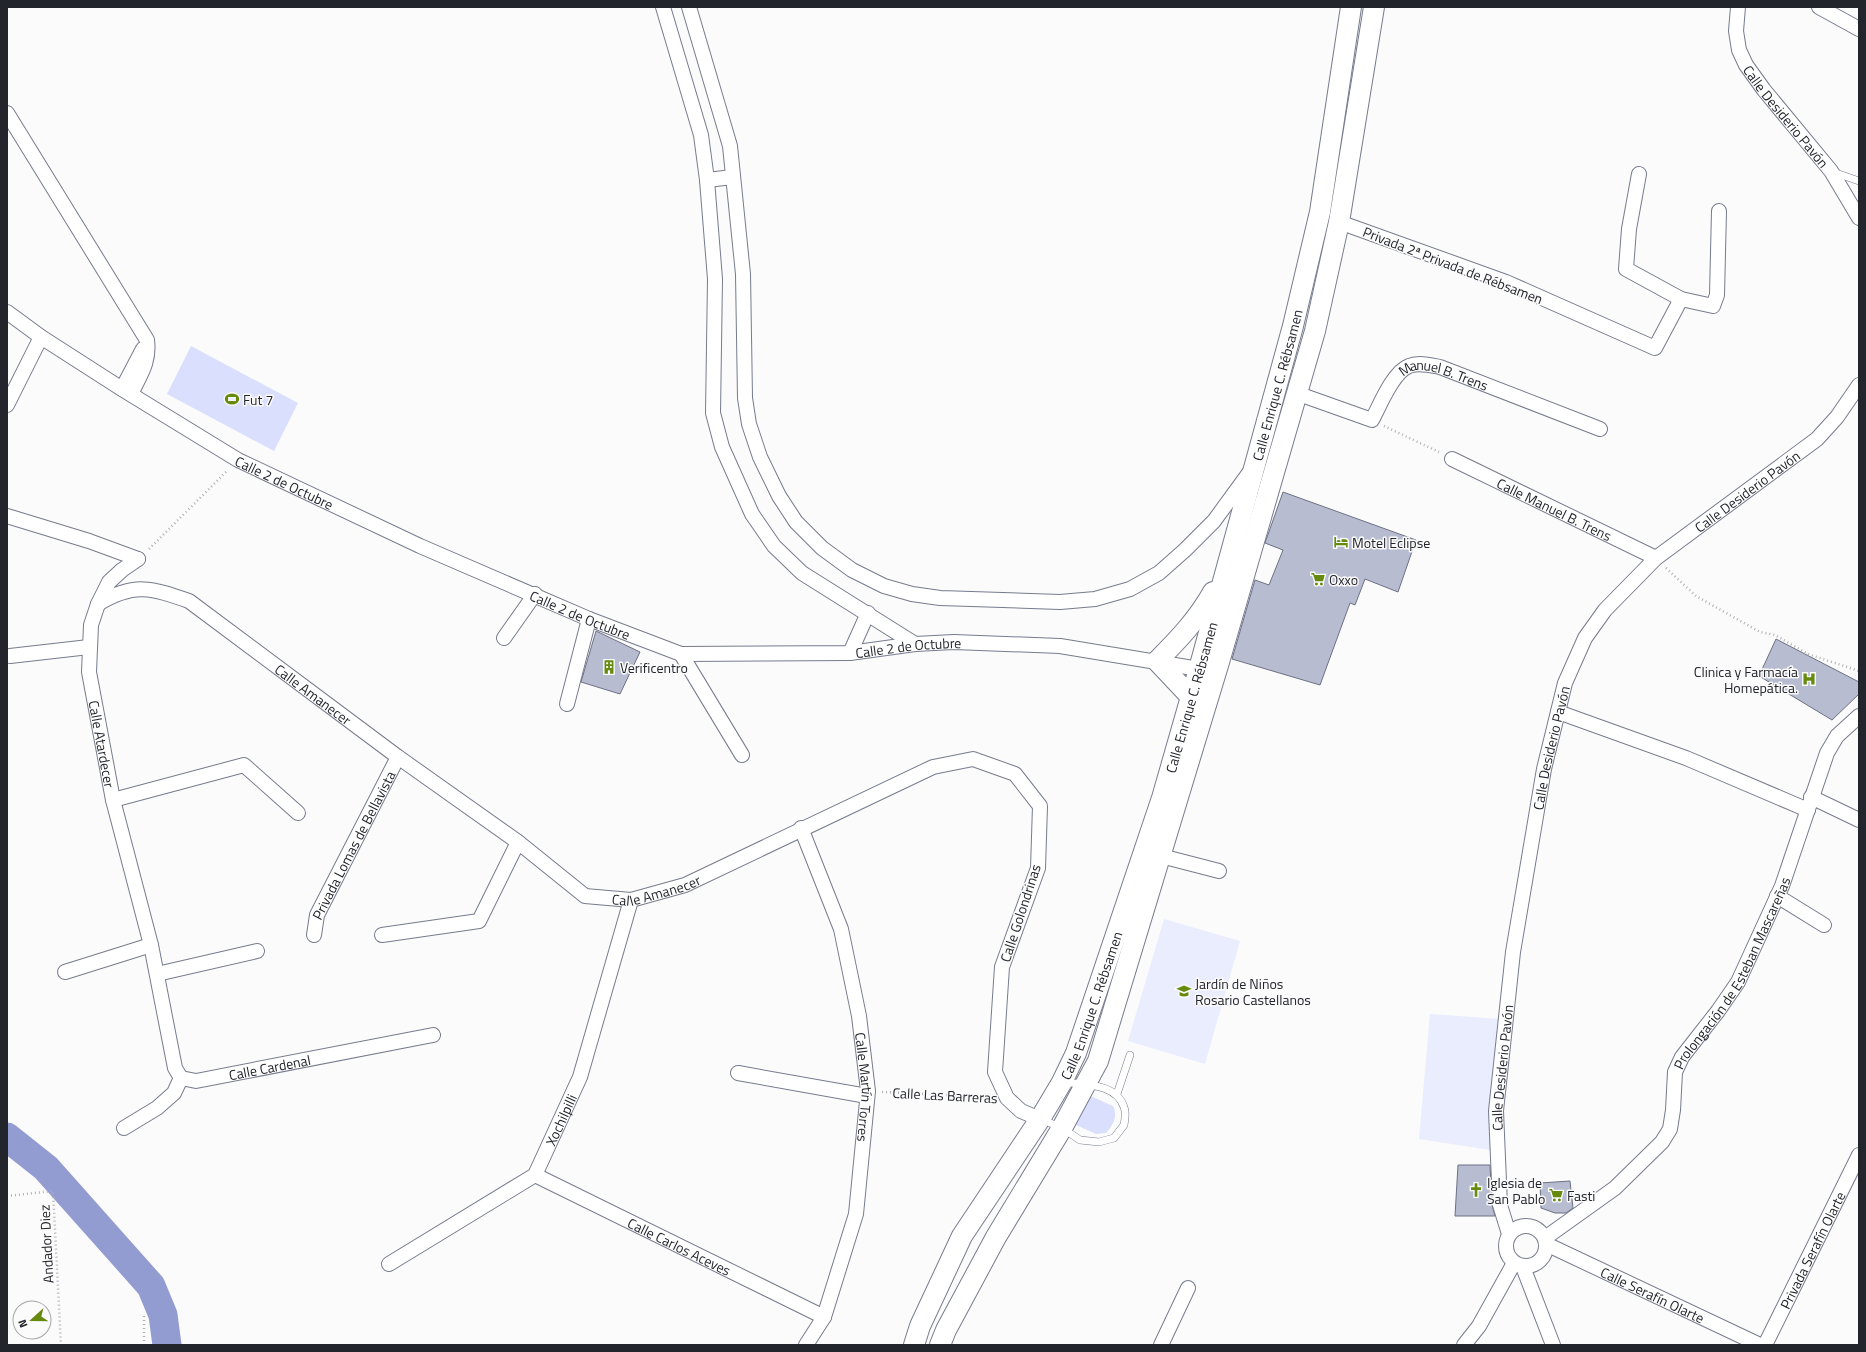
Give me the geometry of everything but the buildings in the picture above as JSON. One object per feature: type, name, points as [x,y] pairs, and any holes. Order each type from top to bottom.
[{"type":"main road","name":"Calle Enrique C. Rébsamen","points":[[914,1345],[920,1326],[962,1236],[1040,1118],[1062,1082],[1076,1053],[1143,857],[1199,669],[1224,573],[1257,462],[1293,326],[1320,212],[1351,7]]},
{"type":"main road","name":"Calle Enrique C. Rébsamen","points":[[940,1345],[946,1330],[996,1237],[1062,1128],[1098,1061],[1219,662],[1315,331],[1339,222],[1374,7]]},
{"type":"main road","points":[[1190,696],[1156,661],[1182,636],[1206,606],[1224,573]]},
{"type":"street","points":[[663,7],[701,135],[707,180],[715,279],[713,414],[722,447],[752,514],[774,546],[802,573],[868,613],[915,644]]},
{"type":"street","points":[[689,7],[730,146],[744,274],[745,398],[749,424],[760,457],[779,496],[796,522],[822,548],[852,570],[884,586],[912,594],[940,598],[1060,602],[1094,600],[1130,589],[1159,573],[1214,521],[1257,462]]},
{"type":"street","name":"Calle Desiderio Pavón","points":[[1738,7],[1736,31],[1739,50],[1746,65],[1764,90],[1830,171],[1859,218]]},
{"type":"street","points":[[1819,7],[1859,29]]},
{"type":"street","points":[[7,113],[147,340],[126,391]]},
{"type":"street","points":[[1639,174],[1629,229],[1626,269],[1681,299],[1713,306],[1717,295],[1719,211]]},
{"type":"street","points":[[707,180],[733,176]]},
{"type":"street","name":"Privada 2ª Privada de Rébsamen","points":[[1339,222],[1506,282],[1655,348],[1681,299]]},
{"type":"street","name":"Calle 2 de Octubre","points":[[7,312],[41,337],[238,460],[420,546],[536,594],[589,619],[681,654],[850,653],[915,644],[954,642],[1060,646],[1199,669],[1219,662]]},
{"type":"street","points":[[7,405],[41,337]]},
{"type":"street","name":"Manuel B. Trens","points":[[1372,420],[1394,380],[1408,366],[1419,364],[1440,366],[1600,429]]},
{"type":"street","name":"Calle Desiderio Pavón","points":[[1509,1234],[1500,1206],[1496,1111],[1513,952],[1544,769],[1565,683],[1585,638],[1605,610],[1656,558],[1817,439],[1837,417],[1859,384]]},
{"type":"street","points":[[1296,393],[1372,420]]},
{"type":"street","name":"Calle Manuel B. Trens","points":[[1452,459],[1656,558]]},
{"type":"street","points":[[7,516],[89,541],[138,559]]},
{"type":"street","name":"Calle Atardecer","points":[[138,559],[122,570],[109,582],[98,604],[90,625],[89,672],[113,800],[151,944],[175,1068],[182,1078]]},
{"type":"street","name":"Calle Amanecer","points":[[98,604],[113,595],[133,590],[155,589],[190,601],[398,757],[518,842],[585,896],[631,900],[685,884],[801,828]]},
{"type":"street","points":[[504,638],[536,594]]},
{"type":"street","points":[[850,653],[868,613]]},
{"type":"street","points":[[567,704],[589,619]]},
{"type":"street","points":[[10,656],[89,647]]},
{"type":"street","points":[[681,654],[742,755]]},
{"type":"street","points":[[1558,712],[1859,820]]},
{"type":"street","name":"Prolongación de Esteban Mascareñas","points":[[1546,1241],[1615,1188],[1662,1142],[1670,1129],[1673,1110],[1675,1072],[1682,1057],[1718,1011],[1738,982],[1777,896],[1826,753],[1837,736],[1859,716]]},
{"type":"street","name":"Privada Lomas de Bellavista","points":[[314,935],[317,915],[398,757]]},
{"type":"street","name":"Calle Golondrinas","points":[[801,828],[933,767],[973,759],[1015,774],[1040,806],[1038,868],[1002,967],[995,1072],[1007,1098]]},
{"type":"street","points":[[113,800],[244,765],[298,813]]},
{"type":"street","name":"Calle Martín Torres","points":[[801,828],[841,929],[859,1016],[867,1094],[856,1214],[824,1317],[806,1345]]},
{"type":"street","points":[[382,935],[479,921],[518,842]]},
{"type":"street","points":[[1161,856],[1219,871]]},
{"type":"street","points":[[1777,896],[1824,925]]},
{"type":"street","name":"Xochilpilli","points":[[535,1175],[580,1077],[631,900]]},
{"type":"street","points":[[65,972],[151,944]]},
{"type":"street","points":[[157,974],[257,951]]},
{"type":"street","name":"Calle Cardenal","points":[[182,1078],[196,1081],[433,1035]]},
{"type":"street","points":[[738,1073],[867,1094]]},
{"type":"street","points":[[124,1128],[157,1108],[174,1093],[182,1078]]},
{"type":"street","name":"Calle Las Barreras","points":[[1007,1098],[1021,1111],[1040,1118]]},
{"type":"street","name":"Privada Serafín Olarte","points":[[1765,1345],[1859,1155]]},
{"type":"street","points":[[389,1264],[535,1175]]},
{"type":"street","name":"Calle Carlos Aceves","points":[[535,1175],[824,1317]]},
{"type":"street","points":[[1519,1265],[1534,1265],[1542,1259],[1546,1249],[1546,1241],[1538,1230],[1528,1225],[1517,1227],[1509,1234],[1505,1244],[1507,1255],[1519,1265],[1554,1345]]},
{"type":"street","name":"Calle Serafín Olarte","points":[[1546,1241],[1760,1345]]},
{"type":"street","points":[[1464,1345],[1479,1326],[1519,1265]]},
{"type":"street","points":[[1161,1345],[1188,1288]]},
{"type":"lane","points":[[1830,171],[1859,181]]},
{"type":"lane","points":[[1117,1094],[1130,1055]]},
{"type":"lane","points":[[1040,1118],[1062,1128],[1080,1140],[1099,1142],[1114,1138],[1124,1125],[1125,1107],[1117,1094],[1105,1087],[1062,1082]]},
{"type":"path","points":[[1372,420],[1452,459]]},
{"type":"path","points":[[138,559],[238,460]]},
{"type":"path","points":[[1656,558],[1696,596],[1760,632],[1775,636],[1808,654],[1859,671]]},
{"type":"path","name":"Calle Las Barreras","points":[[867,1094],[1007,1098]]},
{"type":"path","name":"Andador Diez","points":[[7,1196],[53,1191],[61,1345]]},
{"type":"path","points":[[144,1313],[144,1345]]},
{"type":"shaded area","name":"Fut 7","points":[[191,346],[298,403],[274,451],[167,394]]},
{"type":"shaded area","name":"Jardín de Niños Rosario Castellanos","points":[[1164,919],[1240,941],[1205,1064],[1128,1041]]},
{"type":"shaded area","points":[[1430,1014],[1501,1019],[1490,1150],[1419,1139]]},
{"type":"shaded area","points":[[1088,1095],[1113,1106],[1115,1114],[1114,1121],[1106,1133],[1096,1134],[1074,1124]]},
{"type":"waterway","points":[[7,1137],[46,1168],[151,1286],[163,1315],[167,1345]]},
{"type":"place","name":"Fut 7","points":[[232,399]]},
{"type":"place","name":"Motel Eclipse","points":[[1341,542]]},
{"type":"place","name":"Oxxo","points":[[1318,579]]},
{"type":"place","name":"Verificentro","points":[[609,667]]},
{"type":"place","name":"Clinica y Farmacía Homepática.","points":[[1809,679]]},
{"type":"place","name":"Jardín de Niños Rosario Castellanos","points":[[1184,991]]},
{"type":"place","name":"Iglesia de San Pablo","points":[[1476,1190]]},
{"type":"place","name":"Fasti","points":[[1556,1195]]}]
